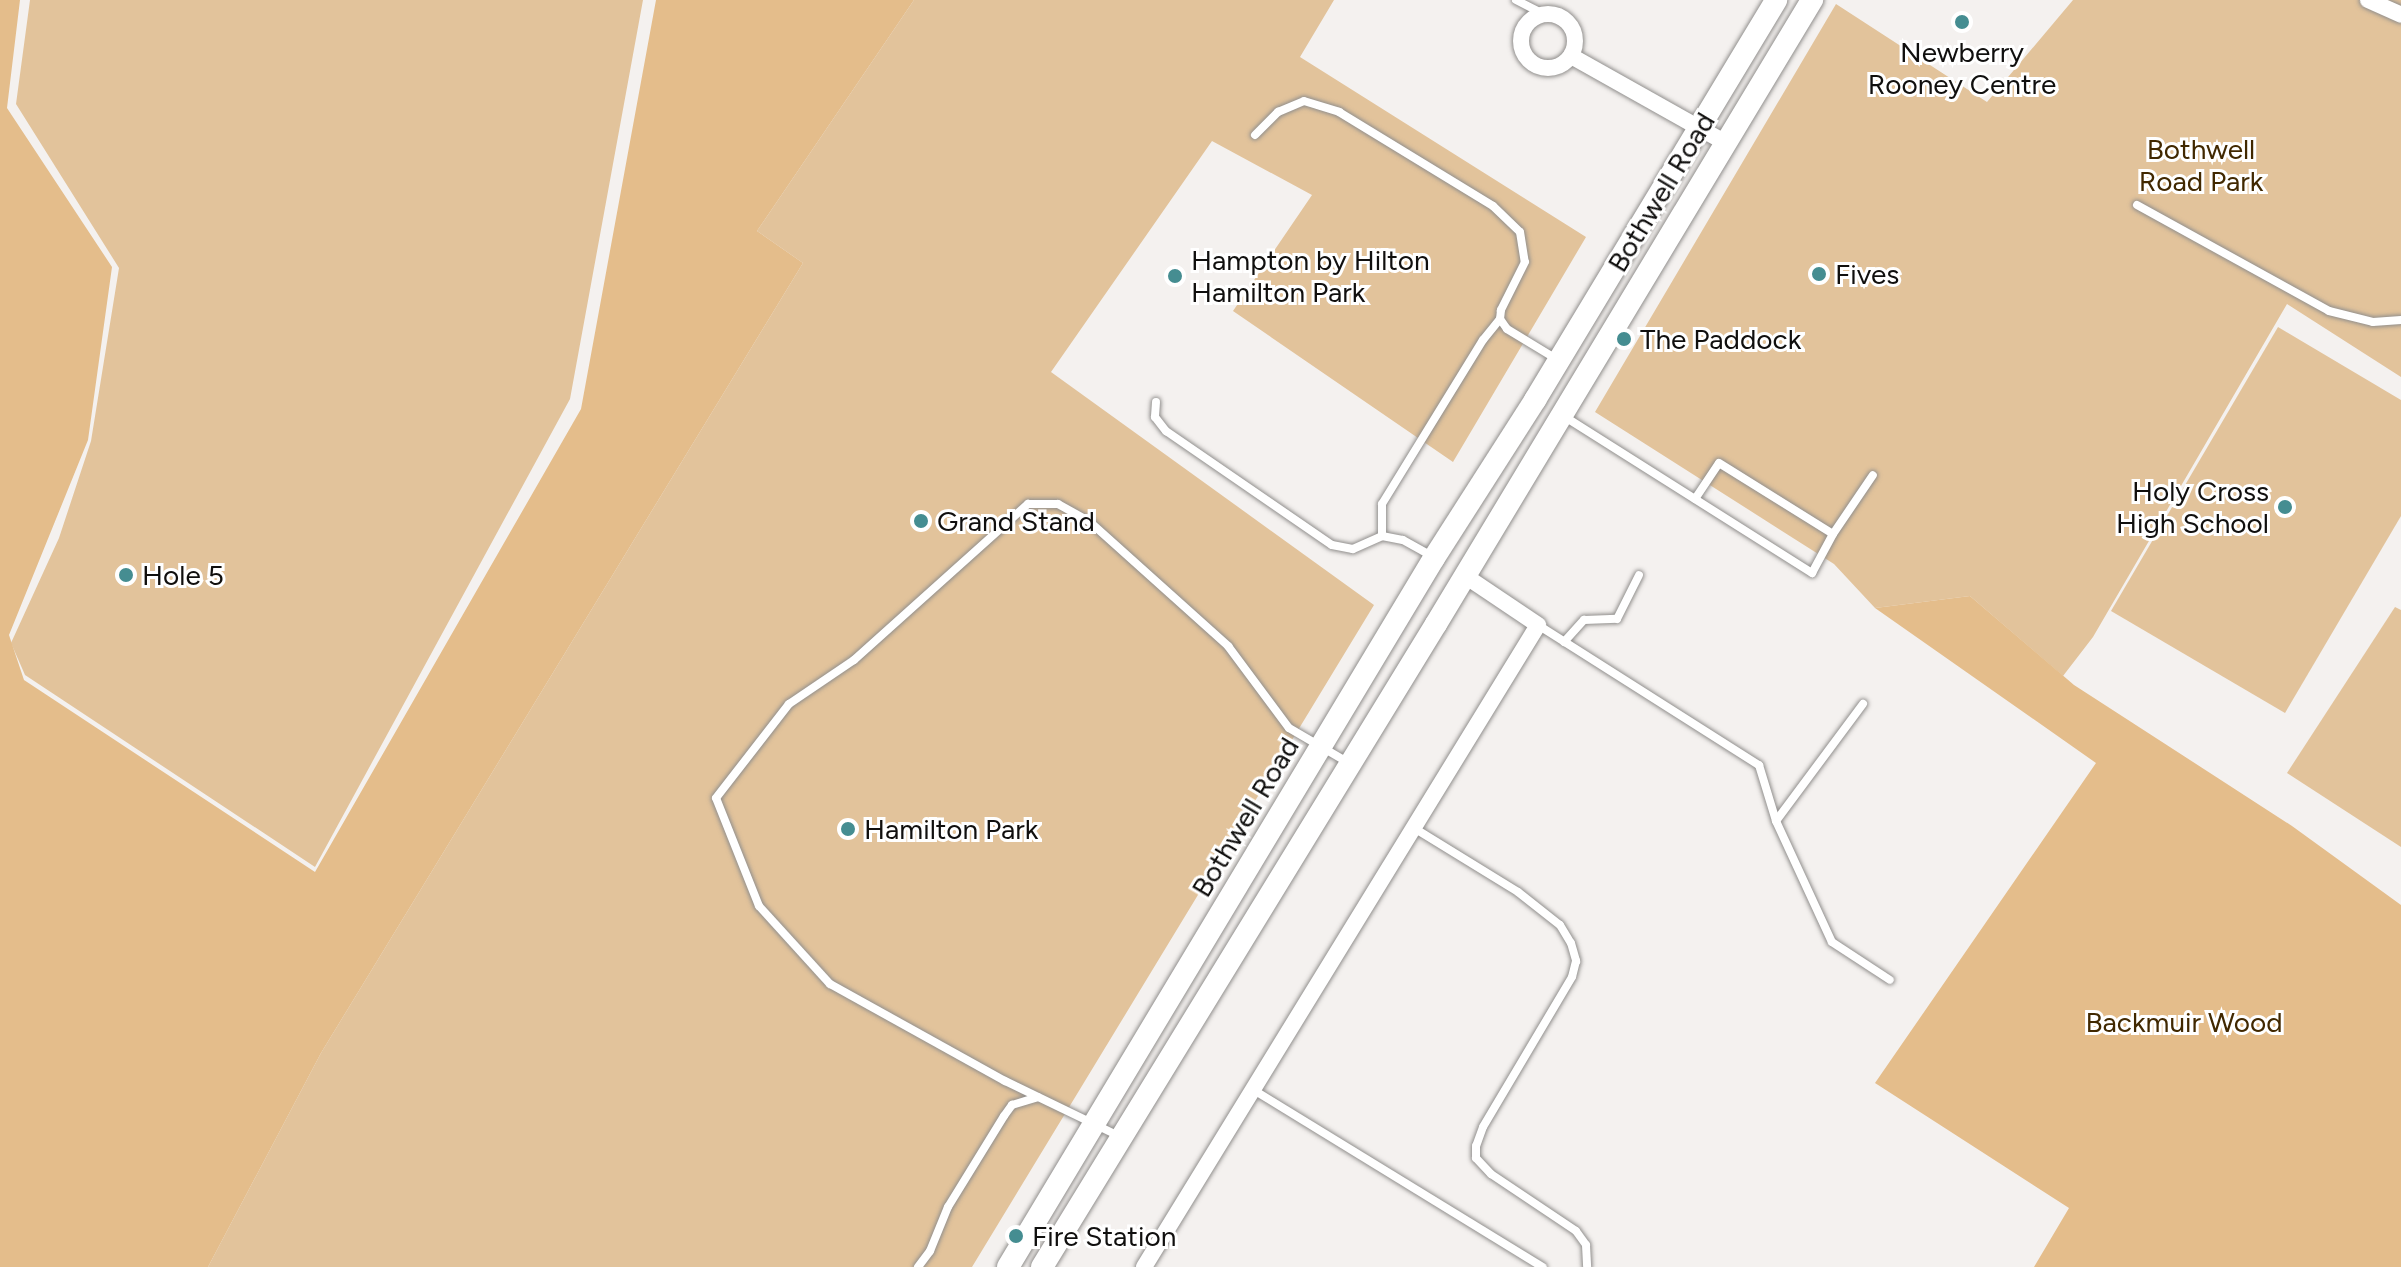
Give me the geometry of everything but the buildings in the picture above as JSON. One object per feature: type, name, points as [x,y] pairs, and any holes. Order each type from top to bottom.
[{"type":"main road","name":"Bothwell Road","points":[[1008,1267],[1434,558],[1535,400],[1776,0]]},
{"type":"main road","name":"Bothwell Road","points":[[1042,1267],[1465,576],[1812,0]]},
{"type":"main road","points":[[1535,400],[1561,414]]},
{"type":"main road","points":[[1434,558],[1465,576]]},
{"type":"street","points":[[1560,16],[1569,0]]},
{"type":"street","points":[[2368,0],[2401,15]]},
{"type":"street","points":[[1543,14],[1560,16],[1568,22],[1576,38],[1571,56],[1558,67],[1549,68],[1526,56],[1521,39],[1528,23],[1543,14]]},
{"type":"street","points":[[1571,56],[1726,143]]},
{"type":"street","points":[[1144,1267],[1538,625],[1465,576]]},
{"type":"lane","points":[[1516,0],[1543,14]]},
{"type":"lane","points":[[1255,135],[1278,112],[1304,101],[1339,112],[1493,206],[1520,232],[1525,262],[1501,310],[1500,319],[1483,340],[1382,504],[1382,536]]},
{"type":"lane","points":[[2137,205],[2329,311],[2373,322],[2401,320]]},
{"type":"lane","points":[[1500,319],[1507,329],[1558,360]]},
{"type":"lane","points":[[1156,402],[1155,417],[1166,431],[1332,545],[1353,549],[1382,536],[1403,540],[1434,558]]},
{"type":"lane","points":[[1561,414],[1812,573],[1833,534],[1873,475]]},
{"type":"lane","points":[[1695,499],[1719,463],[1833,534]]},
{"type":"lane","points":[[1122,1138],[1038,1097],[830,984],[759,906],[716,798],[789,704],[854,660],[1028,504],[1058,504],[1090,522],[1228,646],[1289,728],[1349,763]]},
{"type":"lane","points":[[1564,642],[1584,620],[1617,619],[1639,575]]},
{"type":"lane","points":[[1538,625],[1759,765],[1776,821],[1832,942],[1890,980]]},
{"type":"lane","points":[[1776,821],[1863,704]]},
{"type":"lane","points":[[1413,828],[1518,892],[1560,925],[1571,943],[1576,961],[1572,977],[1483,1127],[1476,1158],[1491,1174],[1576,1231],[1586,1245],[1587,1267]]},
{"type":"lane","points":[[1252,1089],[1543,1267]]},
{"type":"lane","points":[[918,1267],[930,1251],[948,1207],[1004,1116],[1012,1105],[1038,1097]]},
{"type":"green space","points":[[0,0],[20,0],[7,108],[112,267],[88,440],[9,635],[24,680],[315,872],[581,409],[656,0],[914,0],[757,231],[803,263],[321,1053],[208,1267],[0,1267]]},
{"type":"green space","points":[[30,0],[643,0],[570,399],[315,867],[25,675],[11,643],[59,538],[91,441],[119,268],[16,104]]},
{"type":"green space","name":"Hamilton Park","points":[[914,0],[1334,0],[1300,57],[1586,237],[1453,462],[1233,311],[1312,195],[1212,141],[1051,372],[1374,605],[972,1267],[208,1267],[321,1053],[803,263],[757,231]]},
{"type":"green space","name":"Bothwell Road Park","points":[[2073,0],[2401,0],[2401,377],[2287,304],[2093,637],[2063,676],[1970,596],[1875,608],[1834,564],[1595,412],[1836,4],[1987,102]]},
{"type":"green space","name":"Holy Cross High School","points":[[2278,327],[2401,400],[2401,516],[2285,713],[2111,611]]},
{"type":"green space","name":"Backmuir Wood","points":[[1970,596],[2074,685],[2292,826],[2401,905],[2401,1267],[2034,1267],[2069,1208],[1875,1083],[2096,763],[1875,608]]},
{"type":"green space","points":[[2395,607],[2401,610],[2401,847],[2287,773]]},
{"type":"place","name":"Newberry Rooney Centre","points":[[1962,22]]},
{"type":"place","name":"Fives","points":[[1819,274]]},
{"type":"place","name":"Hampton by Hilton Hamilton Park","points":[[1175,276]]},
{"type":"place","name":"The Paddock","points":[[1624,339]]},
{"type":"place","name":"Holy Cross High School","points":[[2285,507]]},
{"type":"place","name":"Grand Stand","points":[[921,521]]},
{"type":"place","name":"Hole 5","points":[[126,575]]},
{"type":"place","name":"Hamilton Park","points":[[848,829]]},
{"type":"place","name":"Fire Station","points":[[1016,1236]]}]
